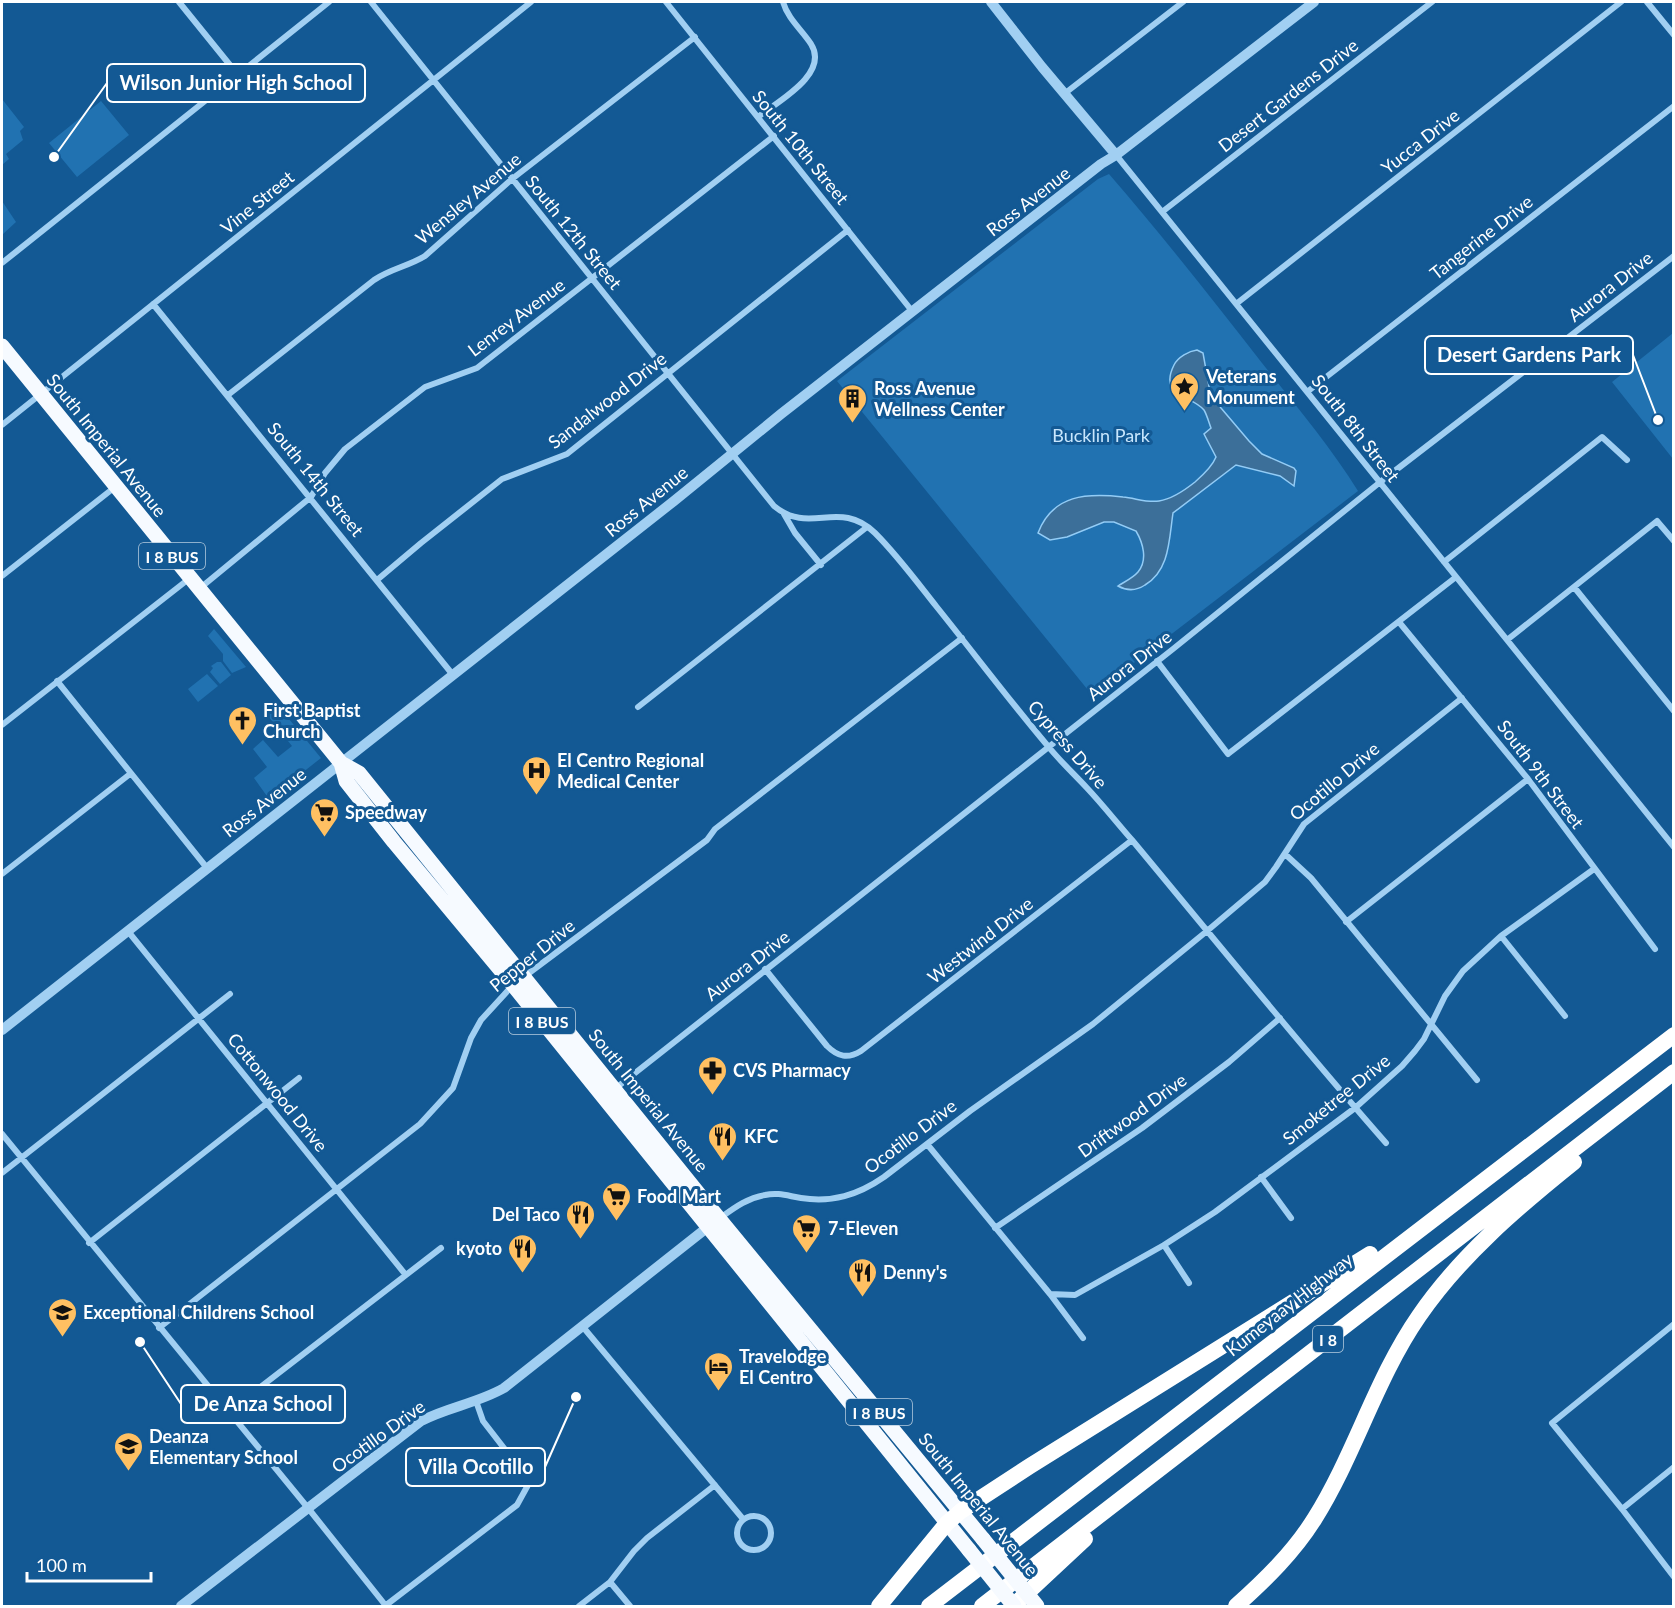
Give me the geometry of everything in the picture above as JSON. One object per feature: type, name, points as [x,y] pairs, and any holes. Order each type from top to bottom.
[{"type":"highway","name":"South Imperial Avenue","points":[[2,346],[340,763],[346,781],[423,878],[518,981]]},
{"type":"highway","name":"South Imperial Avenue","points":[[340,763],[359,773],[436,868],[518,981],[714,1223],[1013,1606]]},
{"type":"highway","points":[[423,878],[436,868]]},
{"type":"highway","name":"Kumeyaay Highway","points":[[929,1606],[1674,1035]]},
{"type":"highway","points":[[1236,1606],[1287,1555],[1314,1519],[1338,1477],[1400,1349],[1418,1317],[1440,1287],[1454,1270],[1499,1227],[1567,1167],[1649,1102],[1671,1073]]},
{"type":"highway","name":"I 8","points":[[982,1606],[1671,1073]]},
{"type":"highway","name":"South Imperial Avenue","points":[[714,1223],[961,1511],[1037,1606]]},
{"type":"highway","points":[[879,1606],[947,1523],[961,1511],[1380,1248],[1421,1227]]},
{"type":"highway","points":[[1013,1606],[1114,1513],[1130,1491]]},
{"type":"street","points":[[179,2],[238,75]]},
{"type":"street","points":[[2,263],[329,2]]},
{"type":"street","name":"South 12th Street","points":[[370,2],[731,453]]},
{"type":"street","name":"Vine Street","points":[[2,425],[531,2]]},
{"type":"street","name":"South 10th Street","points":[[666,2],[912,311]]},
{"type":"street","points":[[758,117],[807,80],[814,65],[815,51],[786,13],[783,2]]},
{"type":"street","name":"South 8th Street","points":[[991,2],[1674,847]]},
{"type":"street","points":[[1064,94],[1183,2]]},
{"type":"street","name":"Ross Avenue","points":[[2,1030],[912,311],[1314,2]]},
{"type":"street","name":"Desert Gardens Drive","points":[[1162,212],[1432,2]]},
{"type":"street","name":"Yucca Drive","points":[[1236,304],[1622,2]]},
{"type":"street","points":[[1647,2],[1674,35]]},
{"type":"street","name":"Wensley Avenue","points":[[228,395],[374,280],[386,272],[413,263],[425,256],[512,179],[695,38]]},
{"type":"street","name":"Tangerine Drive","points":[[1307,392],[1674,106]]},
{"type":"street","name":"Lenrey Avenue","points":[[2,725],[57,681],[311,497],[325,473],[345,449],[425,387],[477,368],[774,136]]},
{"type":"street","name":"Sandalwood Drive","points":[[377,580],[502,479],[567,454],[848,230]]},
{"type":"street","name":"Aurora Drive","points":[[609,1093],[1379,483],[1674,256]]},
{"type":"street","name":"South 14th Street","points":[[153,304],[453,675]]},
{"type":"street","points":[[1444,562],[1602,437],[1627,460]]},
{"type":"street","points":[[731,453],[774,507],[783,514],[820,565]]},
{"type":"street","points":[[2,576],[116,487]]},
{"type":"street","name":"Cypress Drive","points":[[783,514],[796,519],[835,515],[847,517],[867,527],[916,580],[1048,747],[1132,840],[1386,1143]]},
{"type":"street","points":[[1507,640],[1657,521],[1674,541]]},
{"type":"street","points":[[638,707],[867,527]]},
{"type":"street","points":[[1157,661],[1228,754],[1456,577]]},
{"type":"street","points":[[1574,586],[1674,711]]},
{"type":"street","name":"South 9th Street","points":[[1399,621],[1528,779],[1655,949]]},
{"type":"street","name":"Pepper Drive","points":[[159,1328],[420,1124],[453,1088],[471,1038],[481,1020],[518,981],[706,840],[715,829],[962,638]]},
{"type":"street","points":[[57,681],[207,868]]},
{"type":"street","name":"Ocotillo Drive","points":[[181,1606],[421,1421],[504,1388],[739,1204],[765,1195],[777,1194],[831,1201],[871,1186],[1094,1024],[1207,932],[1265,882],[1304,824],[1315,813],[1462,698]]},
{"type":"street","points":[[2,874],[130,774]]},
{"type":"street","points":[[1346,922],[1528,779]]},
{"type":"street","name":"Westwind Drive","points":[[765,969],[827,1046],[843,1056],[852,1056],[1132,840]]},
{"type":"street","points":[[1285,854],[1311,878],[1477,1080]]},
{"type":"street","name":"Smoketree Drive","points":[[1050,1294],[1075,1295],[1164,1245],[1215,1212],[1355,1108],[1402,1066],[1415,1051],[1424,1039],[1430,1023],[1455,980],[1501,936],[1594,869]]},
{"type":"street","name":"Cottonwood Drive","points":[[127,930],[405,1274]]},
{"type":"street","points":[[1501,936],[1565,1016]]},
{"type":"street","points":[[2,1173],[230,994]]},
{"type":"street","name":"Driftwood Drive","points":[[995,1228],[1142,1128],[1229,1062],[1280,1018]]},
{"type":"street","points":[[89,1243],[299,1078]]},
{"type":"street","points":[[2,1134],[386,1606],[517,1504],[528,1485],[521,1470],[483,1420],[476,1401]]},
{"type":"street","points":[[927,1144],[1050,1294],[1083,1338]]},
{"type":"street","points":[[1261,1177],[1291,1218]]},
{"type":"street","points":[[1164,1245],[1189,1283]]},
{"type":"street","points":[[228,1412],[441,1248]]},
{"type":"street","points":[[1674,1324],[1552,1423],[1622,1509],[1674,1578]]},
{"type":"street","points":[[583,1327],[743,1519]]},
{"type":"street","points":[[1622,1509],[1674,1467]]},
{"type":"street","points":[[579,1606],[610,1582],[634,1551],[647,1539],[715,1485]]},
{"type":"street","points":[[754,1515],[767,1521],[772,1532],[769,1543],[765,1547],[753,1551],[747,1549],[739,1541],[738,1526],[743,1519],[754,1515]]},
{"type":"street","points":[[610,1582],[630,1606]]},
{"type":"green space","points":[[2,99],[24,127],[20,131],[23,140],[6,154],[9,159],[2,165]]},
{"type":"green space","points":[[101,101],[129,135],[77,177],[49,143]]},
{"type":"green space","name":"Bucklin Park","points":[[1109,174],[1187,267],[1336,458],[1358,491],[1092,695],[837,381],[1098,179]]},
{"type":"green space","points":[[2,201],[16,222],[2,235]]},
{"type":"green space","points":[[1673,333],[1673,459],[1612,382]]},
{"type":"green space","points":[[214,629],[246,667],[232,673],[223,661],[223,654],[208,636]]},
{"type":"green space","points":[[221,662],[231,675],[220,684],[210,672],[213,668],[211,666]]},
{"type":"green space","points":[[207,674],[218,686],[198,702],[188,689]]},
{"type":"green space","points":[[275,702],[321,758],[269,799],[254,778],[267,767],[253,749],[263,740],[278,757],[292,746],[264,711]]},
{"type":"shaded area","points":[[1197,350],[1203,353],[1210,392],[1221,408],[1262,454],[1294,468],[1296,471],[1294,486],[1280,476],[1236,465],[1173,513],[1167,553],[1159,571],[1142,587],[1132,590],[1125,589],[1118,586],[1136,574],[1144,557],[1141,541],[1136,531],[1114,522],[1104,522],[1067,537],[1050,540],[1038,533],[1044,520],[1062,503],[1084,496],[1097,495],[1159,501],[1183,491],[1207,471],[1216,457],[1204,434],[1211,428],[1206,414],[1199,405],[1178,394],[1170,383],[1170,376],[1178,359]]},
{"type":"place","name":"Wilson Junior High School","points":[[54,157]]},
{"type":"place","name":"Veterans Monument","points":[[1185,412]]},
{"type":"place","name":"Desert Gardens Park","points":[[1658,420]]},
{"type":"place","name":"Ross Avenue Wellness Center","points":[[853,424]]},
{"type":"place","name":"First Baptist Church","points":[[242,746]]},
{"type":"place","name":"El Centro Regional Medical Center","points":[[536,796]]},
{"type":"place","name":"Speedway","points":[[324,838]]},
{"type":"place","name":"CVS Pharmacy","points":[[712,1096]]},
{"type":"place","name":"KFC","points":[[723,1162]]},
{"type":"place","name":"Food Mart","points":[[616,1222]]},
{"type":"place","name":"Del Taco","points":[[581,1240]]},
{"type":"place","name":"7-Eleven","points":[[807,1254]]},
{"type":"place","name":"kyoto","points":[[523,1274]]},
{"type":"place","name":"Denny's","points":[[862,1298]]},
{"type":"place","name":"Exceptional Childrens School","points":[[62,1338]]},
{"type":"place","name":"De Anza School","points":[[140,1342]]},
{"type":"place","name":"Travelodge El Centro","points":[[718,1392]]},
{"type":"place","name":"Villa Ocotillo","points":[[576,1397]]},
{"type":"place","name":"Deanza Elementary School","points":[[128,1472]]}]
